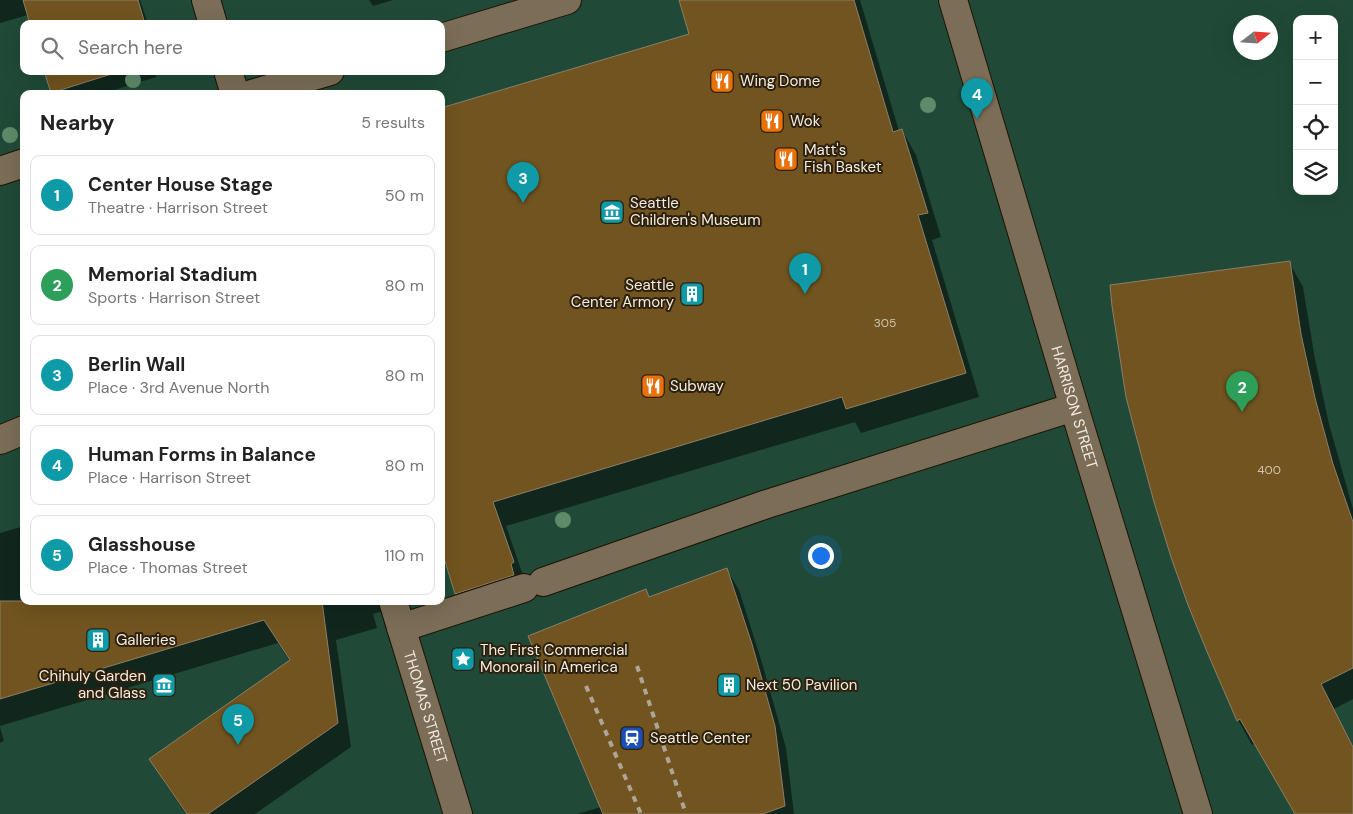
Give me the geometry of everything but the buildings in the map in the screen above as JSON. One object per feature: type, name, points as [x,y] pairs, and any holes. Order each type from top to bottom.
[{"type":"street","points":[[206,0],[212,20]]},
{"type":"street","points":[[445,37],[567,0]]},
{"type":"street","name":"HARRISON STREET","points":[[953,0],[1198,814]]},
{"type":"street","points":[[229,75],[234,90]]},
{"type":"street","points":[[266,90],[316,75]]},
{"type":"street","points":[[0,170],[20,164]]},
{"type":"street","points":[[401,628],[533,585],[776,501],[1074,407]]},
{"type":"street","points":[[0,440],[20,432]]},
{"type":"street","name":"THOMAS STREET","points":[[394,605],[458,814]]},
{"type":"green space","name":"Seattle Center","points":[[0,0],[1353,0],[1353,814],[0,814]]},
{"type":"railway","points":[[637,666],[686,814]]},
{"type":"railway","points":[[586,686],[641,814]]},
{"type":"place","name":"Wing Dome","points":[[722,81]]},
{"type":"place","name":"Human Forms in Balance","points":[[977,119]]},
{"type":"place","name":"Wok","points":[[772,121]]},
{"type":"place","name":"Matt's Fish Basket","points":[[786,159]]},
{"type":"place","name":"Berlin Wall","points":[[523,203]]},
{"type":"place","name":"Seattle Children's Museum","points":[[612,212]]},
{"type":"place","name":"Seattle Center Armory","points":[[692,294]]},
{"type":"place","name":"Center House Stage","points":[[805,294]]},
{"type":"place","name":"Subway","points":[[653,386]]},
{"type":"place","name":"Memorial Stadium","points":[[1242,412]]},
{"type":"place","name":"Galleries","points":[[98,640]]},
{"type":"place","name":"The First Commercial Monorail in America","points":[[463,659]]},
{"type":"place","name":"Chihuly Garden and Glass","points":[[164,685]]},
{"type":"place","name":"Next 50 Pavilion","points":[[729,685]]},
{"type":"place","name":"Seattle Center","points":[[632,738]]},
{"type":"place","name":"Glasshouse","points":[[238,745]]}]
